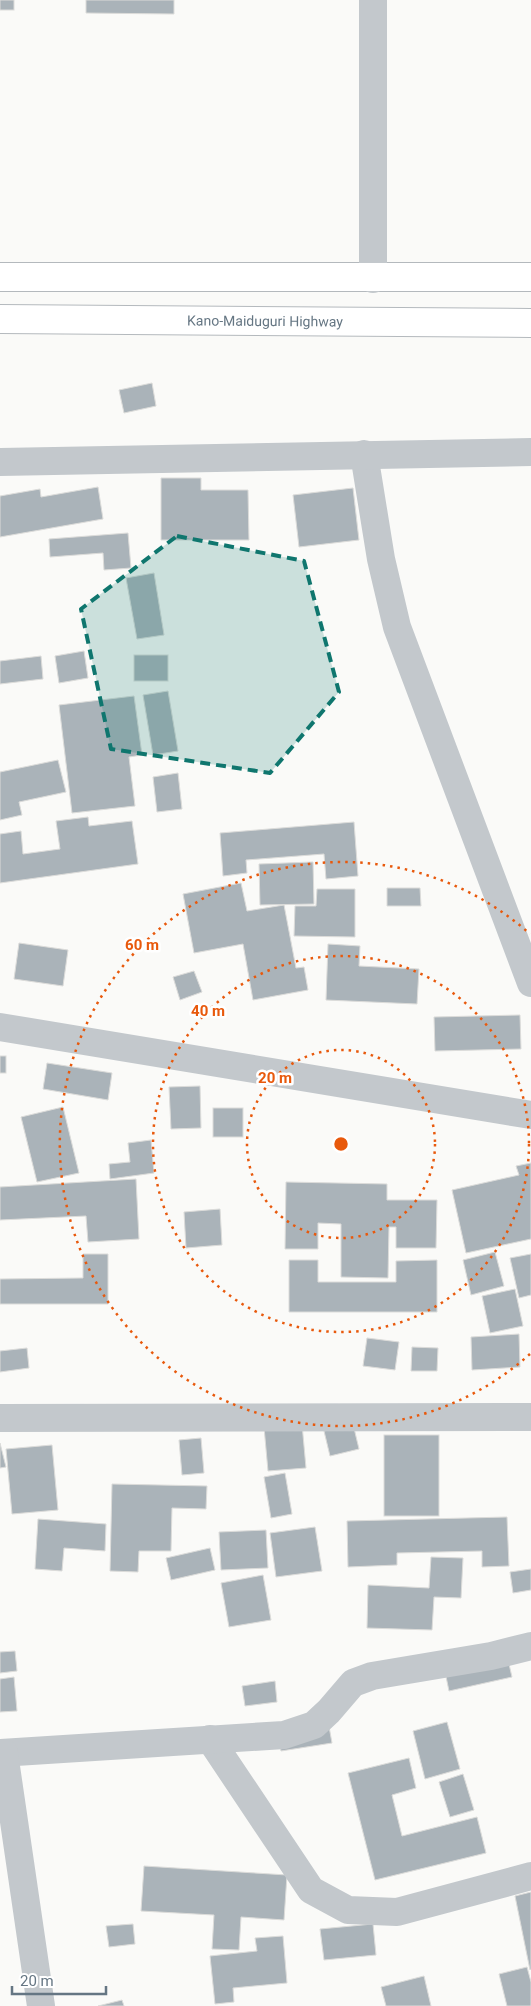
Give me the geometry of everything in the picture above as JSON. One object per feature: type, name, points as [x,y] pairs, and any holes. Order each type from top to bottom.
[{"type":"highway","points":[[0,277],[373,279],[531,277]]},
{"type":"highway","name":"Kano-Maiduguri Highway","points":[[0,319],[531,323]]},
{"type":"street","points":[[373,0],[373,279]]},
{"type":"street","points":[[0,462],[531,452]]},
{"type":"street","points":[[364,454],[381,559],[397,627],[531,983]]},
{"type":"street","points":[[0,1026],[531,1115]]},
{"type":"street","points":[[0,1418],[531,1417]]},
{"type":"street","points":[[41,2006],[2,1753],[284,1735],[314,1725],[353,1683],[372,1676],[491,1656],[531,1646]]},
{"type":"street","points":[[210,1739],[311,1890],[348,1910],[397,1912],[531,1876]]},
{"type":"highlighted area","points":[[177,536],[304,561],[339,692],[270,773],[111,749],[81,609]]},
{"type":"building","points":[[0,0],[14,0],[14,10],[0,10]]},
{"type":"building","points":[[86,0],[174,0],[174,14],[86,13]]},
{"type":"building","points":[[152,383],[156,406],[124,413],[119,390]]},
{"type":"building","points":[[161,478],[201,478],[201,490],[248,490],[249,540],[161,540]]},
{"type":"building","points":[[98,487],[103,519],[0,537],[0,496],[40,489],[41,497]]},
{"type":"building","points":[[353,488],[359,540],[299,547],[293,495]]},
{"type":"building","points":[[128,533],[131,568],[104,570],[103,553],[50,557],[49,539]]},
{"type":"building","points":[[154,573],[164,635],[137,639],[126,578]]},
{"type":"building","points":[[84,651],[88,678],[59,683],[55,656]]},
{"type":"building","points":[[134,655],[168,655],[168,681],[134,681]]},
{"type":"building","points":[[41,656],[43,679],[0,684],[0,661]]},
{"type":"building","points":[[168,691],[178,751],[153,755],[143,695]]},
{"type":"building","points":[[134,696],[142,755],[129,757],[135,806],[72,813],[59,705]]},
{"type":"building","points":[[58,760],[66,792],[19,802],[22,815],[0,820],[0,772]]},
{"type":"building","points":[[178,773],[182,809],[157,812],[153,777]]},
{"type":"building","points":[[88,817],[89,826],[132,821],[138,864],[0,883],[0,834],[21,831],[23,854],[60,849],[56,821]]},
{"type":"building","points":[[354,822],[358,876],[326,879],[324,854],[246,860],[247,873],[223,876],[220,833]]},
{"type":"building","points":[[313,862],[314,904],[260,905],[259,864]]},
{"type":"building","points":[[241,883],[247,911],[284,905],[296,968],[304,967],[308,990],[253,1000],[243,944],[194,953],[183,894]]},
{"type":"building","points":[[387,888],[420,888],[421,906],[387,906]]},
{"type":"building","points":[[317,889],[355,889],[355,937],[294,936],[295,906],[316,906]]},
{"type":"building","points":[[19,943],[68,950],[63,986],[14,979]]},
{"type":"building","points":[[328,944],[360,946],[359,966],[419,969],[417,1004],[326,1000]]},
{"type":"building","points":[[194,971],[202,992],[180,1000],[173,977]]},
{"type":"building","points":[[520,1015],[521,1049],[435,1051],[434,1017]]},
{"type":"building","points":[[0,1056],[6,1056],[6,1073],[0,1073]]},
{"type":"building","points":[[47,1063],[112,1073],[108,1100],[43,1089]]},
{"type":"building","points":[[200,1086],[201,1128],[171,1129],[169,1087]]},
{"type":"building","points":[[63,1107],[79,1173],[37,1182],[21,1117]]},
{"type":"building","points":[[213,1108],[243,1108],[243,1137],[213,1137]]},
{"type":"building","points":[[151,1140],[154,1173],[110,1179],[109,1164],[130,1162],[128,1143]]},
{"type":"building","points":[[531,1163],[531,1239],[466,1253],[452,1190],[519,1175],[516,1166]]},
{"type":"building","points":[[136,1179],[139,1239],[88,1242],[86,1216],[0,1220],[0,1187]]},
{"type":"building","points":[[286,1182],[387,1184],[387,1200],[437,1200],[436,1248],[396,1248],[396,1227],[389,1227],[388,1278],[341,1277],[341,1224],[318,1223],[318,1249],[285,1249]]},
{"type":"building","points":[[220,1209],[222,1245],[186,1248],[184,1212]]},
{"type":"building","points":[[495,1252],[504,1286],[471,1295],[463,1260]]},
{"type":"building","points":[[83,1254],[108,1254],[108,1304],[0,1304],[0,1279],[83,1278]]},
{"type":"building","points":[[531,1254],[531,1295],[519,1298],[510,1258]]},
{"type":"building","points":[[289,1260],[318,1260],[318,1282],[396,1282],[396,1261],[437,1260],[437,1312],[289,1312]]},
{"type":"building","points":[[515,1289],[523,1326],[490,1333],[482,1296]]},
{"type":"building","points":[[519,1334],[520,1367],[472,1370],[471,1337]]},
{"type":"building","points":[[367,1338],[399,1342],[395,1370],[363,1366]]},
{"type":"building","points":[[412,1347],[438,1348],[437,1371],[411,1371]]},
{"type":"building","points":[[27,1348],[29,1368],[0,1372],[0,1351]]},
{"type":"building","points":[[302,1424],[306,1468],[268,1471],[264,1427]]},
{"type":"building","points":[[353,1424],[359,1449],[330,1456],[324,1431]]},
{"type":"building","points":[[384,1435],[439,1435],[439,1516],[384,1516]]},
{"type":"building","points":[[201,1438],[204,1473],[182,1475],[179,1440]]},
{"type":"building","points":[[0,1443],[6,1467],[0,1468]]},
{"type":"building","points":[[52,1445],[58,1510],[12,1514],[6,1449]]},
{"type":"building","points":[[285,1473],[292,1514],[271,1518],[264,1477]]},
{"type":"building","points":[[112,1484],[207,1486],[206,1509],[172,1508],[171,1551],[139,1551],[138,1572],[110,1571]]},
{"type":"building","points":[[507,1517],[509,1566],[482,1567],[482,1551],[397,1553],[397,1565],[348,1567],[347,1521]]},
{"type":"building","points":[[38,1519],[106,1524],[105,1551],[64,1548],[62,1571],[35,1569]]},
{"type":"building","points":[[315,1527],[322,1571],[276,1577],[270,1533]]},
{"type":"building","points":[[266,1530],[268,1568],[221,1570],[219,1532]]},
{"type":"building","points":[[210,1548],[215,1570],[171,1580],[166,1558]]},
{"type":"building","points":[[431,1557],[463,1558],[461,1598],[434,1597],[432,1630],[367,1628],[368,1585],[429,1588]]},
{"type":"building","points":[[531,1569],[531,1590],[513,1593],[510,1572]]},
{"type":"building","points":[[263,1575],[271,1620],[229,1627],[221,1583]]},
{"type":"building","points":[[505,1647],[512,1677],[449,1691],[443,1662]]},
{"type":"building","points":[[15,1651],[17,1671],[0,1673],[0,1652]]},
{"type":"building","points":[[14,1677],[17,1711],[0,1712],[0,1679]]},
{"type":"building","points":[[275,1681],[277,1702],[245,1706],[242,1686]]},
{"type":"building","points":[[328,1721],[332,1743],[281,1751],[277,1729]]},
{"type":"building","points":[[447,1722],[460,1769],[425,1779],[413,1731]]},
{"type":"building","points":[[409,1758],[416,1788],[392,1795],[402,1836],[477,1817],[486,1853],[375,1880],[348,1773]]},
{"type":"building","points":[[463,1774],[474,1810],[450,1817],[439,1782]]},
{"type":"building","points":[[144,1866],[287,1875],[284,1920],[241,1917],[239,1950],[212,1949],[214,1915],[141,1911]]},
{"type":"building","points":[[531,1892],[531,1969],[530,1970],[515,1896]]},
{"type":"building","points":[[133,1924],[135,1944],[109,1947],[106,1926]]},
{"type":"building","points":[[373,1924],[376,1955],[324,1960],[320,1929]]},
{"type":"building","points":[[283,1936],[287,1983],[233,1988],[234,2002],[215,2004],[210,1956],[257,1951],[255,1938]]},
{"type":"building","points":[[527,1967],[531,1982],[531,2006],[507,2006],[499,1974]]},
{"type":"building","points":[[424,1976],[431,2006],[386,2006],[381,1987]]},
{"type":"building","points":[[122,2000],[124,2006],[98,2006]]}]
